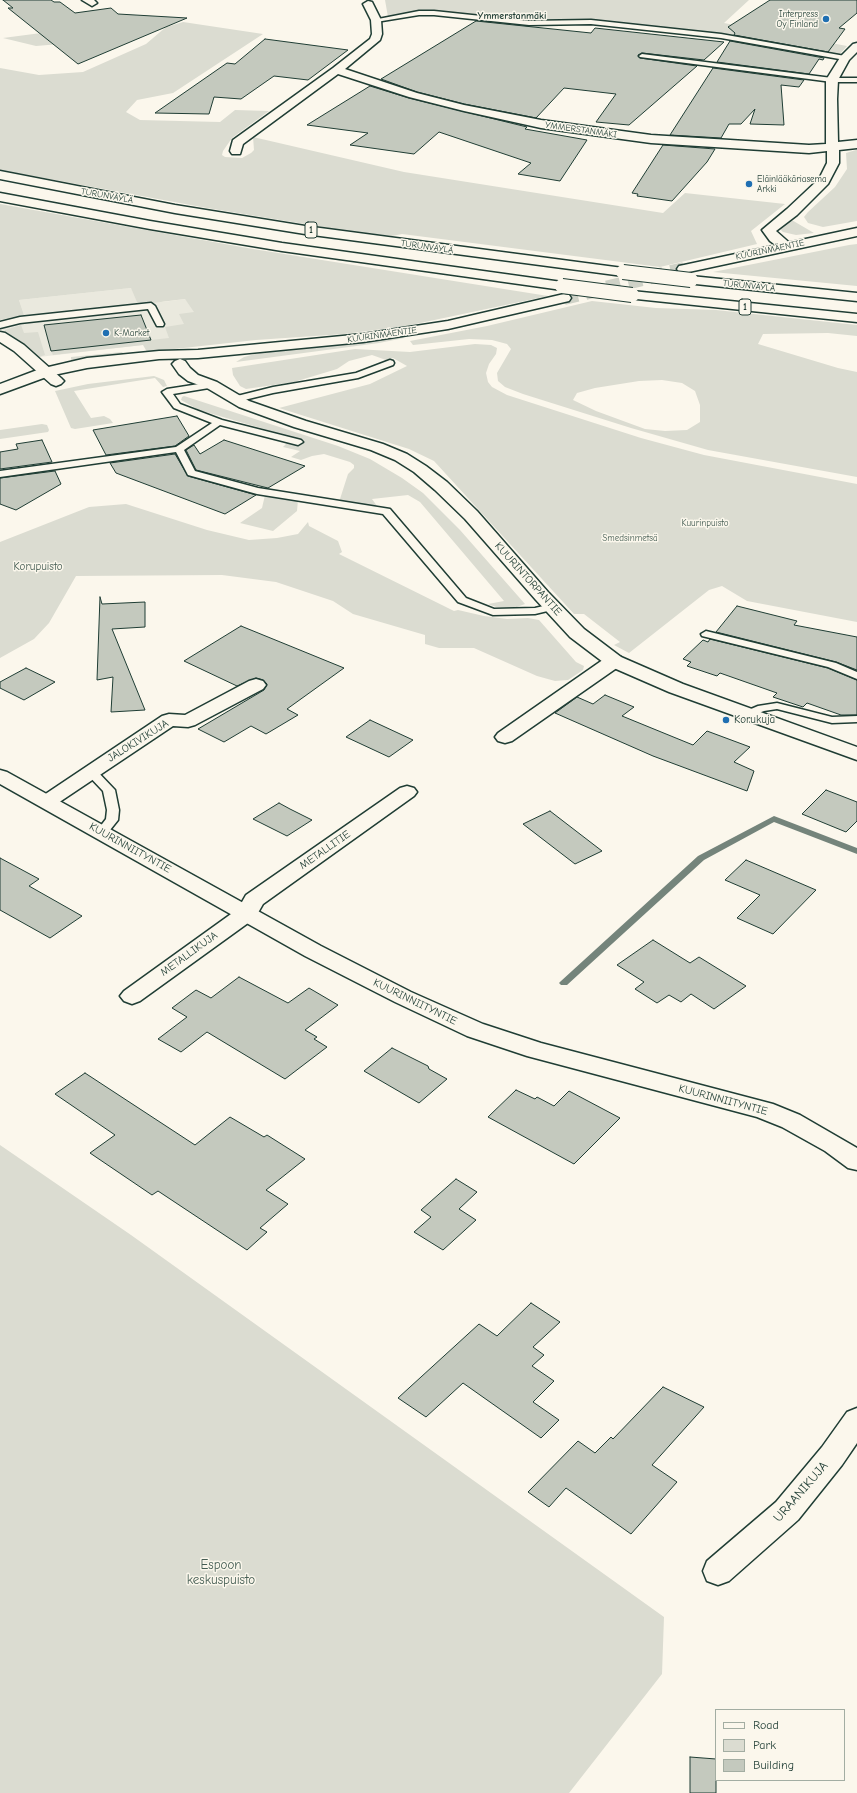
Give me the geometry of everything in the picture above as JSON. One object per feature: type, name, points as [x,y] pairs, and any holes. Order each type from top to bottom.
[{"type":"main road","points":[[236,152],[237,143],[368,47],[375,40],[376,20],[368,4]]},
{"type":"main road","points":[[786,246],[775,238],[768,230],[792,212],[824,181],[833,163],[831,99],[832,80],[845,58],[856,48]]},
{"type":"main road","name":"YMMERSTANMÄKI","points":[[337,70],[413,95],[464,108],[541,124],[651,139],[809,149],[857,144]]},
{"type":"main road","name":"TURUNVÄYLÄ","points":[[0,175],[175,209],[305,230],[624,272],[688,275],[857,297]]},
{"type":"main road","name":"TURUNVÄYLÄ","points":[[0,197],[150,225],[563,292],[632,295],[857,318]]},
{"type":"main road","name":"KUURINMÄENTIE","points":[[688,275],[786,246],[857,232]]},
{"type":"main road","name":"KUURINMÄENTIE","points":[[0,400],[51,376],[87,363],[159,355],[198,354],[363,338],[419,330],[448,324],[563,292]]},
{"type":"main road","points":[[3,340],[19,348],[51,376]]},
{"type":"main road","name":"KUURINMÄENTIE","points":[[0,389],[51,376],[87,375],[180,364],[198,354]]},
{"type":"main road","name":"KUURINTORPANTIE","points":[[198,354],[216,363],[217,374],[236,399],[244,404],[300,424],[377,447],[420,469],[441,486],[471,515],[552,607],[577,633],[614,661],[676,688],[857,754]]},
{"type":"main road","name":"KUURINTORPANTIE","points":[[180,364],[184,372],[193,378],[217,374]]},
{"type":"main road","points":[[505,737],[614,661]]},
{"type":"main road","name":"JALOKIVIKUJA","points":[[48,801],[168,720],[188,721],[256,685]]},
{"type":"main road","name":"KUURINNIITYNTIE","points":[[0,776],[48,801],[313,950],[403,997],[475,1030],[535,1050],[764,1110],[803,1128],[834,1145],[857,1161]]},
{"type":"main road","name":"METALLITIE","points":[[247,913],[254,900],[407,792]]},
{"type":"main road","name":"METALLIKUJA","points":[[132,996],[247,913]]},
{"type":"main road","name":"URAANIKUJA","points":[[718,1571],[787,1512],[832,1456],[857,1420]]},
{"type":"lane","points":[[376,20],[419,13],[434,13],[529,23],[591,22],[721,36],[845,58]]},
{"type":"lane","points":[[642,56],[832,80],[857,80]]},
{"type":"lane","points":[[0,325],[20,320],[152,306],[160,324]]},
{"type":"lane","points":[[236,399],[273,390],[358,375],[390,363]]},
{"type":"lane","points":[[217,374],[167,392],[177,406],[219,422],[298,442]]},
{"type":"lane","points":[[0,474],[179,449],[219,422]]},
{"type":"lane","points":[[179,449],[192,473],[257,491],[386,511],[462,600],[493,612],[535,611],[552,607]]},
{"type":"lane","points":[[0,484],[9,479],[14,472]]},
{"type":"lane","points":[[706,634],[832,665],[857,675]]},
{"type":"lane","points":[[748,714],[762,708],[777,706],[832,720],[857,718]]},
{"type":"lane","points":[[91,772],[109,790],[113,810],[112,820],[102,832]]},
{"type":"shaded area","points":[[131,288],[163,302],[185,299],[236,331],[143,345],[39,357],[0,330],[0,320],[24,315],[19,300]]},
{"type":"green space","points":[[385,0],[749,0],[724,23],[847,46],[839,55],[726,34],[595,20],[528,21],[434,11],[417,12],[388,17]]},
{"type":"green space","points":[[183,22],[263,34],[173,93],[137,100],[126,112],[140,120],[220,122],[235,110],[269,111],[232,138],[223,151],[222,155],[225,157],[242,158],[251,153],[254,150],[253,137],[404,172],[663,213],[685,193],[785,204],[751,231],[757,244],[660,267],[402,234],[392,236],[341,230],[207,208],[0,170],[0,68],[39,75],[83,72],[146,44],[166,27]]},
{"type":"green space","points":[[87,27],[60,44],[36,46],[3,38]]},
{"type":"green space","points":[[856,146],[857,221],[823,227],[808,223],[804,217],[835,187],[847,169],[846,153],[856,150]]},
{"type":"green space","points":[[0,204],[253,249],[548,296],[406,326],[344,334],[256,340],[147,352],[143,345],[53,355],[51,351],[169,338],[165,327],[184,324],[179,314],[194,312],[185,299],[144,304],[137,302],[131,288],[19,300],[24,315],[0,320]]},
{"type":"green space","points":[[790,219],[814,233],[796,235],[783,232],[780,229],[781,226]]},
{"type":"green space","points":[[857,244],[857,286],[713,272],[849,245]]},
{"type":"green space","points":[[592,301],[656,308],[716,310],[857,325],[857,336],[828,333],[763,334],[758,344],[838,368],[857,372],[857,477],[708,450],[631,428],[523,394],[505,387],[498,381],[497,373],[511,349],[507,344],[492,340],[469,339],[413,345],[410,341],[487,326]],"holes":[[[662,380],[682,383],[695,391],[700,405],[700,422],[687,430],[665,431],[645,429],[596,411],[573,400],[577,393],[595,388],[639,381]]]},
{"type":"green space","points":[[21,325],[24,333],[38,332],[45,355],[39,357],[5,334],[5,330]]},
{"type":"green space","points":[[402,336],[404,338],[379,343],[236,362],[244,357],[259,353]]},
{"type":"green space","name":"Smedsinmetsä","points":[[475,344],[491,345],[497,348],[496,354],[489,364],[486,373],[488,382],[492,387],[507,395],[641,438],[704,455],[857,484],[857,622],[747,601],[722,586],[709,590],[629,653],[614,645],[620,642],[584,614],[574,614],[434,461],[409,449],[279,408],[370,384],[407,366],[393,358],[386,360],[372,355],[349,361],[337,369],[294,382],[246,389],[240,386],[233,375],[232,368],[355,349],[410,352]]},
{"type":"green space","points":[[122,352],[124,354],[71,361],[71,357]]},
{"type":"green space","points":[[154,376],[164,380],[167,386],[163,387],[155,378],[74,391],[91,418],[104,416],[110,419],[113,423],[75,429],[71,428],[55,391],[88,384]]},
{"type":"green space","points":[[184,396],[338,446],[370,459],[402,478],[423,493],[460,530],[525,604],[514,608],[496,607],[488,604],[504,601],[420,502],[408,495],[372,499],[377,506],[368,506],[341,501],[340,499],[348,474],[354,468],[354,465],[350,462],[324,454],[301,460],[291,457],[300,451],[283,447],[287,443],[299,446],[305,441],[199,410],[181,400]]},
{"type":"green space","points":[[42,424],[47,425],[49,430],[48,432],[0,439],[0,430]]},
{"type":"green space","points":[[265,495],[298,500],[297,511],[273,531],[240,523],[262,508]]},
{"type":"green space","name":"Korupuisto","points":[[126,504],[207,530],[249,540],[277,538],[298,534],[308,522],[309,526],[338,541],[342,552],[339,554],[454,611],[458,610],[484,616],[507,619],[528,618],[539,620],[576,662],[584,666],[583,670],[568,680],[555,681],[537,676],[474,648],[439,648],[425,644],[425,635],[353,614],[333,601],[276,582],[222,575],[76,576],[49,623],[34,639],[0,658],[0,542],[89,507]]},
{"type":"green space","name":"Espoon keskuspuisto","points":[[0,1145],[131,1235],[664,1617],[662,1674],[569,1793],[0,1793]]},
{"type":"building","points":[[3,0],[51,0],[54,2],[60,2],[75,13],[111,8],[118,14],[187,18],[78,64],[8,8],[13,8]]},
{"type":"building","points":[[770,0],[857,0],[857,13],[839,28],[845,29],[828,52],[734,35],[735,33],[728,27]]},
{"type":"building","points":[[476,21],[591,33],[595,28],[724,42],[704,60],[642,53],[638,55],[640,58],[697,66],[629,125],[596,122],[616,94],[564,88],[536,118],[464,104],[417,92],[381,79]]},
{"type":"building","points":[[265,39],[348,50],[308,80],[274,76],[241,99],[214,97],[209,114],[155,113],[227,63],[235,64]]},
{"type":"building","points":[[730,41],[824,58],[823,60],[819,59],[809,74],[717,62]]},
{"type":"building","points":[[713,68],[804,80],[799,87],[781,85],[784,125],[750,124],[755,109],[741,124],[729,124],[721,138],[670,135]]},
{"type":"building","points":[[370,86],[409,98],[527,127],[525,129],[587,140],[560,181],[518,174],[531,163],[439,132],[414,154],[350,145],[368,133],[307,125]]},
{"type":"building","points":[[663,145],[715,149],[707,162],[672,201],[637,196],[638,194],[632,193]]},
{"type":"building","name":"K-Market","points":[[141,315],[151,340],[51,351],[44,325]]},
{"type":"building","points":[[177,416],[189,436],[175,446],[106,455],[93,430]]},
{"type":"building","points":[[42,440],[52,462],[0,469],[0,452],[18,449],[16,444]]},
{"type":"building","points":[[224,440],[305,466],[268,488],[196,470],[186,450],[194,445],[200,454]]},
{"type":"building","points":[[175,454],[188,476],[256,495],[225,514],[116,473],[110,463]]},
{"type":"building","points":[[55,471],[61,484],[16,510],[0,504],[0,478]]},
{"type":"building","points":[[100,597],[102,604],[145,602],[145,627],[112,629],[145,710],[111,712],[113,677],[97,680]]},
{"type":"building","points":[[737,606],[797,621],[794,625],[857,637],[857,670],[836,662],[716,632]]},
{"type":"building","points":[[241,626],[344,668],[287,709],[298,715],[266,734],[251,726],[224,742],[198,729],[264,690],[267,684],[263,680],[256,678],[237,686],[184,661]]},
{"type":"building","points":[[710,639],[828,668],[857,680],[857,715],[841,715],[807,703],[803,707],[773,697],[777,693],[720,673],[717,676],[687,666],[691,662],[683,659],[703,640],[708,642]]},
{"type":"building","points":[[26,668],[55,682],[24,700],[0,688],[0,682]]},
{"type":"building","points":[[605,695],[634,707],[622,716],[693,745],[707,731],[750,747],[734,762],[754,771],[747,791],[653,756],[555,713],[577,697],[593,704]]},
{"type":"building","points":[[370,720],[413,740],[389,757],[346,737]]},
{"type":"building","points":[[826,790],[857,802],[857,821],[846,832],[802,814]]},
{"type":"building","points":[[279,803],[312,820],[287,836],[253,819]]},
{"type":"building","points":[[550,811],[602,851],[575,864],[523,824]]},
{"type":"building","points":[[0,858],[39,879],[29,886],[82,916],[50,938],[0,910]]},
{"type":"building","points":[[746,860],[816,890],[773,934],[737,918],[760,895],[725,880]]},
{"type":"building","points":[[653,940],[690,963],[699,957],[746,986],[714,1009],[691,994],[681,1002],[669,995],[657,1003],[635,989],[644,982],[617,965]]},
{"type":"building","points":[[239,977],[288,1003],[309,988],[338,1005],[305,1030],[317,1037],[314,1039],[327,1047],[285,1079],[207,1032],[181,1052],[158,1039],[187,1017],[172,1008],[196,990],[211,998]]},
{"type":"building","points":[[392,1048],[428,1066],[429,1069],[447,1079],[419,1103],[364,1071]]},
{"type":"building","points":[[85,1073],[195,1145],[230,1117],[264,1137],[267,1135],[305,1159],[266,1190],[288,1204],[260,1228],[267,1232],[247,1250],[158,1191],[152,1195],[90,1153],[115,1135],[55,1094]]},
{"type":"building","points":[[516,1090],[535,1099],[537,1097],[554,1106],[569,1091],[620,1118],[574,1164],[488,1117]]},
{"type":"building","points":[[456,1179],[477,1192],[459,1209],[476,1220],[443,1250],[414,1232],[431,1217],[421,1210]]},
{"type":"building","points":[[531,1303],[560,1322],[533,1347],[544,1355],[532,1366],[554,1381],[533,1402],[559,1420],[541,1438],[463,1383],[426,1417],[398,1398],[479,1324],[497,1336]]},
{"type":"building","points":[[663,1387],[704,1407],[652,1465],[677,1482],[631,1534],[566,1488],[549,1507],[528,1492],[578,1441],[595,1453],[611,1437],[613,1439]]},
{"type":"building","points":[[690,1757],[715,1759],[716,1793],[690,1793]]},
{"type":"waterway","points":[[564,983],[701,858],[774,819],[857,851]]},
{"type":"tunnel","points":[[564,298],[684,269]]},
{"type":"place","name":"Interpress Oy Finland","points":[[826,19]]},
{"type":"place","name":"Eläinlääkäriasema Arkki","points":[[749,184]]},
{"type":"place","name":"K-Market","points":[[106,333]]},
{"type":"place","name":"Korukuja","points":[[726,720]]},
{"type":"district","name":"Ymmerstanmäki","points":[[512,16]]},
{"type":"park label","name":"Kuurinpuisto","points":[[705,523]]}]
